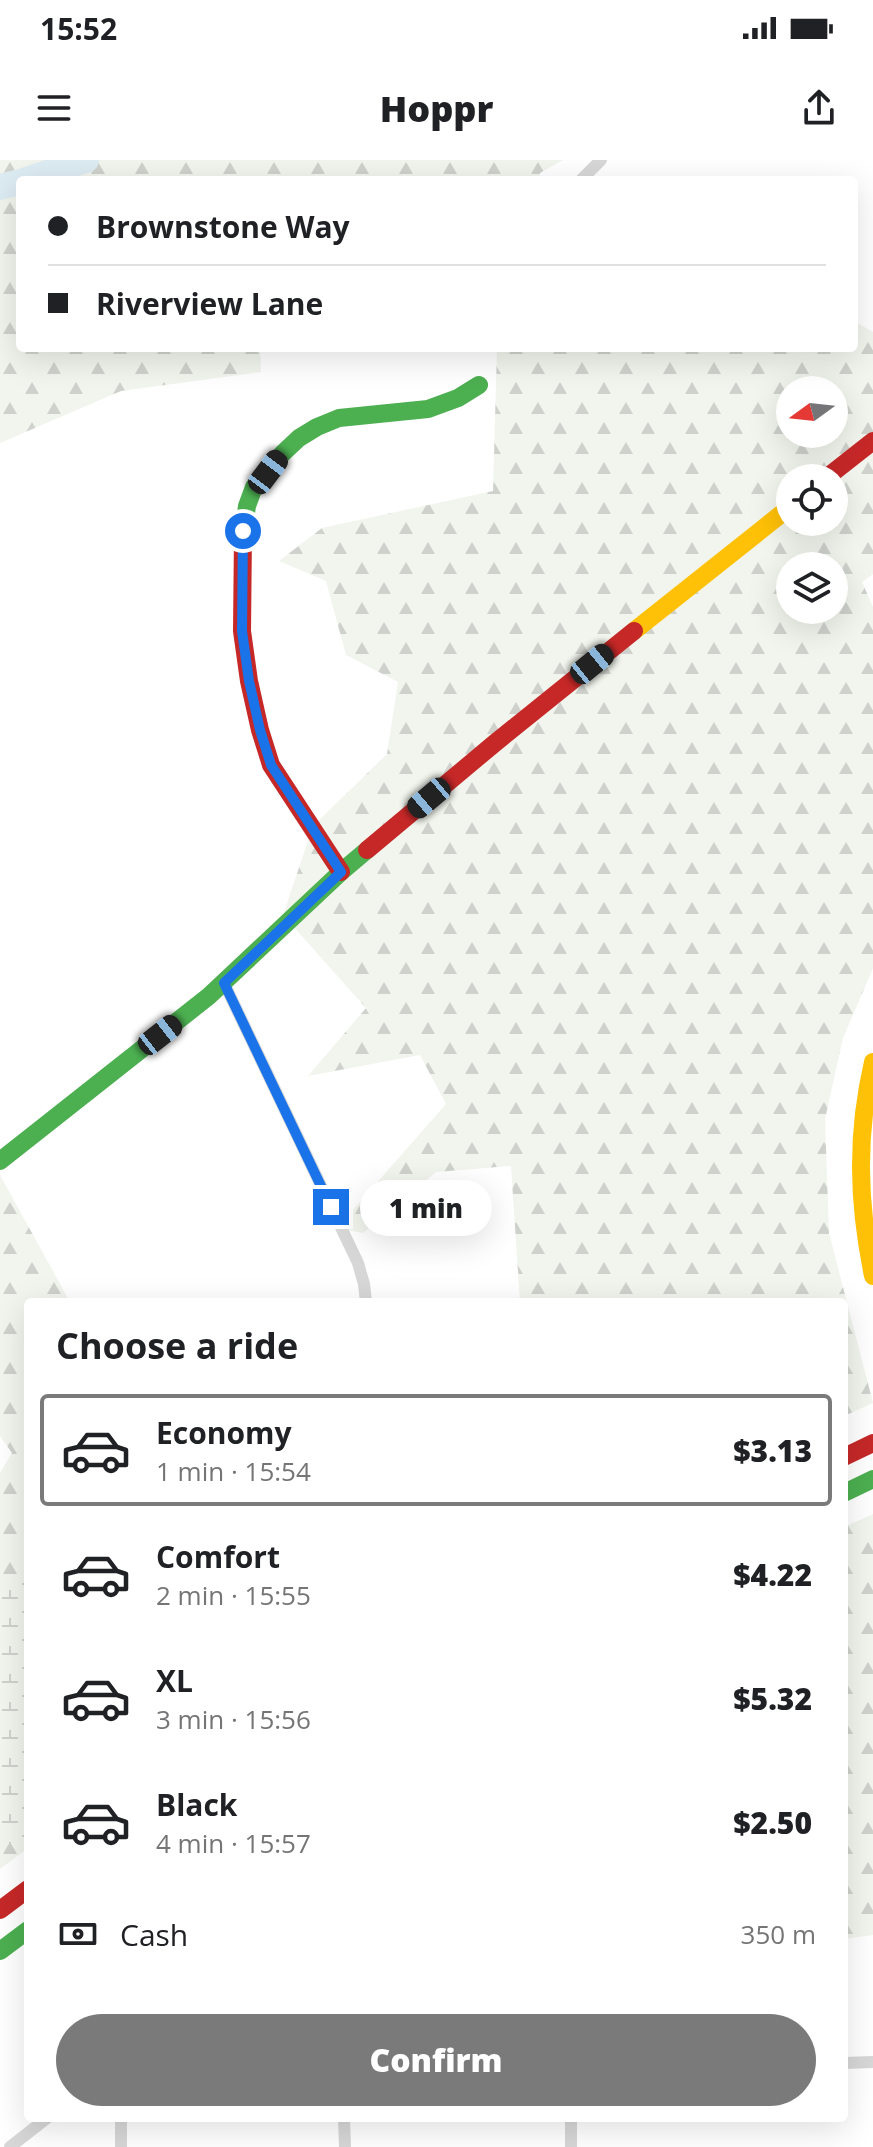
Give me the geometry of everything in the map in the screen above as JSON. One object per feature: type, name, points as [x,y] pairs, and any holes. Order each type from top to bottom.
[{"type":"main road","points":[[341,872],[271,765],[260,730],[242,631],[242,556],[247,506],[254,487],[283,453],[317,427],[339,418],[428,409],[458,398],[479,385]]},
{"type":"main road","points":[[844,464],[873,441]]},
{"type":"main road","points":[[0,1161],[224,983],[341,872],[495,743],[776,518]]},
{"type":"main road","points":[[873,1062],[864,1104],[859,1160],[861,1213],[873,1276]]},
{"type":"main road","points":[[848,1455],[873,1443]]},
{"type":"main road","points":[[848,1491],[873,1479]]},
{"type":"main road","points":[[0,1910],[24,1892]]},
{"type":"main road","points":[[0,1951],[24,1933]]},
{"type":"street","points":[[585,176],[601,160]]},
{"type":"street","points":[[224,983],[358,1263],[366,1298]]},
{"type":"street","points":[[848,2063],[873,2062]]},
{"type":"street","points":[[10,2147],[42,2122]]},
{"type":"street","points":[[121,2122],[121,2147]]},
{"type":"street","points":[[344,2122],[345,2147]]},
{"type":"street","points":[[571,2122],[571,2147]]},
{"type":"green space","points":[[0,160],[563,160],[540,173],[540,176],[16,176],[16,352],[260,352],[261,372],[121,391],[0,443]]},
{"type":"green space","points":[[858,323],[873,332],[873,574],[862,582],[873,607],[873,968],[843,1038],[825,1119],[829,1233],[846,1298],[520,1298],[511,1166],[436,1172],[363,1233],[337,1228],[446,1104],[420,1055],[308,1076],[366,1008],[283,915],[313,826],[387,754],[398,682],[346,655],[326,581],[279,561],[322,528],[493,491],[497,352],[858,352]]},
{"type":"green space","points":[[0,1175],[68,1298],[24,1298],[24,1851],[0,1869],[0,1473],[12,1453],[0,1436]]},
{"type":"green space","points":[[848,1306],[873,1403],[848,1414]]},
{"type":"green space","points":[[873,1514],[873,1935],[848,1938],[848,1525]]},
{"type":"green space","points":[[24,1567],[24,1837],[0,1848],[0,1592]]},
{"type":"waterway","points":[[38,176],[86,160]]},
{"type":"waterway","points":[[0,187],[16,183]]},
{"type":"traffic: fast","points":[[243,534],[247,506],[254,487],[299,438],[339,418],[428,409],[458,398],[479,385]]},
{"type":"traffic: fast","points":[[0,1161],[209,996],[367,850]]},
{"type":"traffic: fast","points":[[848,1491],[873,1479]]},
{"type":"traffic: fast","points":[[0,1951],[24,1933]]},
{"type":"traffic: slow","points":[[634,631],[776,518]]},
{"type":"traffic: slow","points":[[873,1062],[864,1116],[861,1169],[864,1222],[873,1276]]},
{"type":"traffic: jam","points":[[844,464],[873,441]]},
{"type":"traffic: jam","points":[[243,534],[242,631],[260,730],[271,765],[341,872]]},
{"type":"traffic: jam","points":[[367,850],[634,631]]},
{"type":"traffic: jam","points":[[848,1455],[873,1443]]},
{"type":"traffic: jam","points":[[0,1910],[24,1892]]},
{"type":"route","points":[[243,531],[242,631],[260,730],[271,765],[341,872],[224,983],[331,1207]]}]
